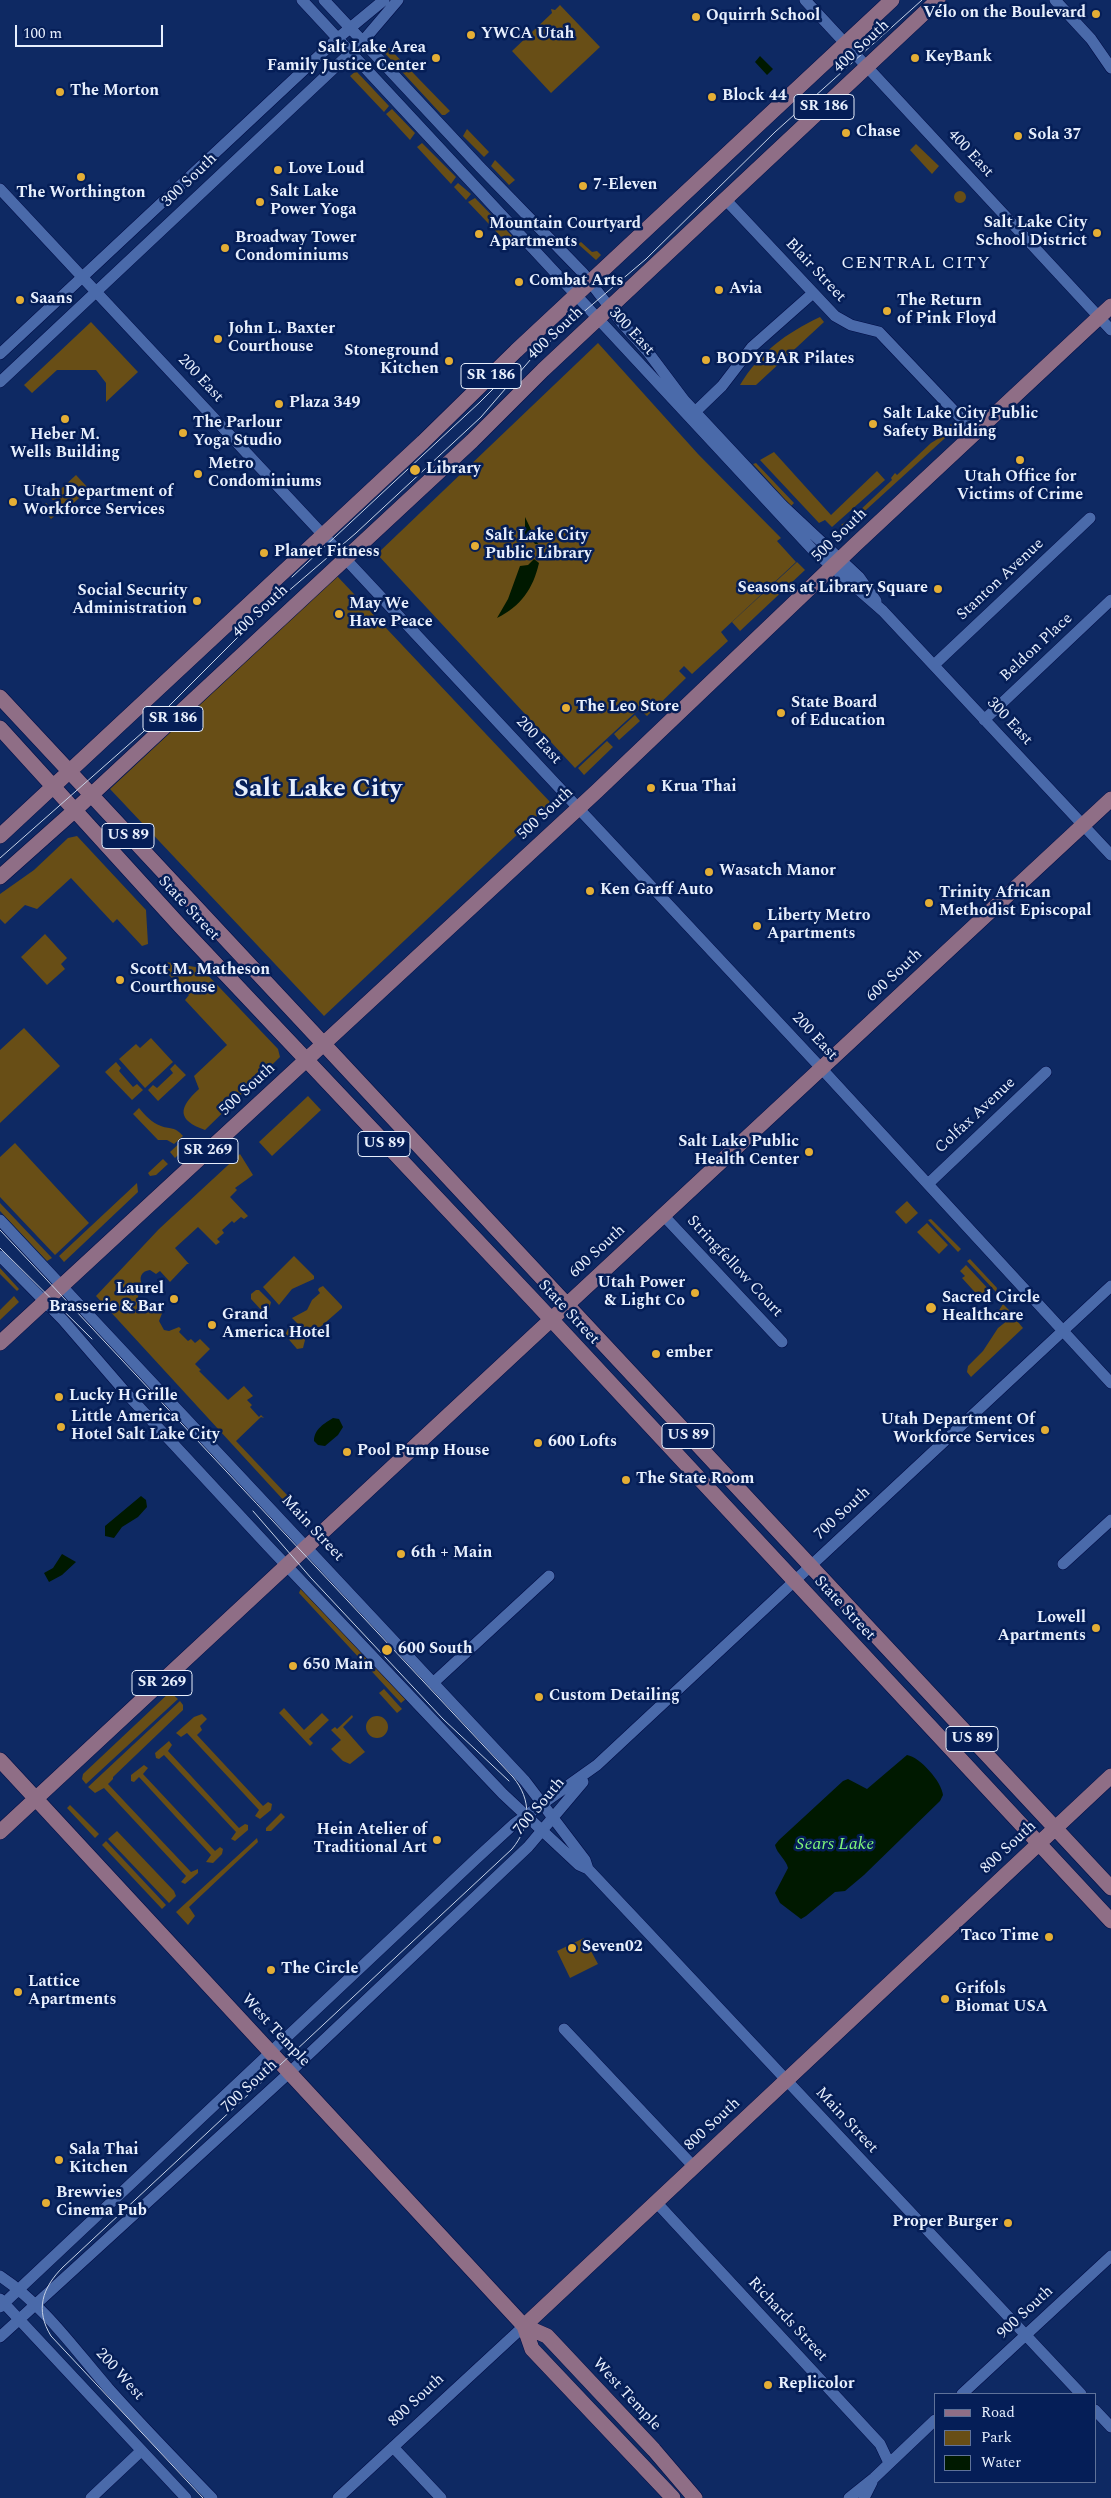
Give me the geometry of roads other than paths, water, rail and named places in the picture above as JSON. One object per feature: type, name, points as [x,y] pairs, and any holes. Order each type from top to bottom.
[{"type":"main road","name":"400 South","points":[[0,836],[892,0]]},
{"type":"main road","name":"400 South","points":[[0,877],[74,811],[472,441],[543,370],[938,0]]},
{"type":"main road","name":"500 South","points":[[0,1343],[578,808],[1111,306]]},
{"type":"main road","name":"State Street","points":[[0,697],[1111,1888]]},
{"type":"main road","name":"State Street","points":[[0,728],[74,811],[305,1060],[551,1320],[1111,1921]]},
{"type":"main road","name":"600 South","points":[[0,1832],[1111,799]]},
{"type":"main road","name":"West Temple","points":[[0,1760],[524,2326],[547,2336],[654,2450],[695,2498]]},
{"type":"main road","name":"800 South","points":[[524,2326],[1111,1776]]},
{"type":"main road","name":"West Temple","points":[[524,2326],[532,2349],[673,2498]]},
{"type":"street","name":"300 East","points":[[302,0],[598,320],[836,564],[863,581],[883,611],[1111,855]]},
{"type":"street","name":"300 East","points":[[324,0],[480,167],[560,248],[648,352],[695,412],[836,564]]},
{"type":"street","name":"300 South","points":[[0,354],[338,38],[384,0]]},
{"type":"street","name":"300 South","points":[[0,382],[98,293],[363,41],[398,0]]},
{"type":"street","name":"400 East","points":[[805,0],[1111,330]]},
{"type":"street","points":[[1055,0],[1091,39],[1111,68]]},
{"type":"street","name":"200 East","points":[[0,189],[821,1068],[1111,1383]]},
{"type":"street","name":"Blair Street","points":[[725,199],[813,293],[843,322],[879,332],[975,433]]},
{"type":"street","points":[[695,412],[722,386],[752,347],[813,293]]},
{"type":"street","name":"Stanton Avenue","points":[[934,665],[1090,518]]},
{"type":"street","name":"Beldon Place","points":[[984,720],[1111,600]]},
{"type":"street","name":"Colfax Avenue","points":[[928,1184],[1046,1072]]},
{"type":"street","name":"Stringfellow Court","points":[[663,1215],[782,1342]]},
{"type":"street","name":"Main Street","points":[[0,1220],[525,1781],[585,1860],[588,1869]]},
{"type":"street","name":"Main Street","points":[[0,1256],[45,1302],[127,1394],[287,1566],[503,1794],[579,1865],[588,1869],[1079,2393]]},
{"type":"street","name":"700 South","points":[[1,2303],[271,2053],[514,1824],[597,1765],[1111,1286]]},
{"type":"street","points":[[1063,1564],[1111,1520]]},
{"type":"street","points":[[433,1683],[549,1576]]},
{"type":"street","name":"700 South","points":[[0,2337],[289,2073],[528,1847],[597,1765]]},
{"type":"street","points":[[564,2029],[694,2167]]},
{"type":"street","name":"Richards Street","points":[[656,2202],[880,2444],[890,2463]]},
{"type":"street","name":"900 South","points":[[963,2393],[1111,2256]]},
{"type":"street","name":"200 West","points":[[0,2276],[36,2305],[111,2391],[212,2498]]},
{"type":"street","points":[[1,2303],[20,2320],[183,2497]]},
{"type":"street","name":"800 South","points":[[338,2498],[524,2326]]},
{"type":"street","points":[[1096,2411],[1111,2427]]},
{"type":"street","points":[[849,2498],[874,2478],[934,2421]]},
{"type":"street","points":[[393,2447],[441,2498]]},
{"type":"street","points":[[91,2498],[141,2451]]},
{"type":"street","points":[[864,2498],[874,2478]]},
{"type":"water","points":[[760,56],[773,69],[767,75],[755,62]]},
{"type":"water","points":[[525,517],[538,544],[535,544],[525,536]]},
{"type":"water","points":[[534,559],[539,563],[533,581],[525,596],[513,608],[497,618],[508,599],[520,566],[528,565]]},
{"type":"water","points":[[333,1418],[339,1419],[343,1427],[338,1435],[325,1446],[318,1445],[314,1441],[316,1433],[320,1427]]},
{"type":"water","points":[[141,1496],[146,1500],[147,1507],[138,1517],[122,1527],[114,1538],[105,1536],[105,1526]]},
{"type":"water","points":[[62,1554],[76,1562],[62,1575],[49,1582],[44,1573],[53,1568]]},
{"type":"water","name":"Sears Lake","points":[[907,1755],[918,1760],[935,1777],[942,1790],[943,1795],[940,1801],[864,1875],[845,1891],[835,1892],[801,1919],[780,1903],[775,1893],[788,1868],[775,1845],[843,1781],[848,1779],[867,1789]]},
{"type":"tram line","points":[[0,858],[143,732],[257,618],[356,533],[481,417],[531,359],[646,259],[775,132],[922,0]]},
{"type":"tram line","points":[[292,577],[507,375]]},
{"type":"tram line","points":[[0,1230],[513,1777],[524,1795],[526,1804],[526,1822],[512,1849],[63,2267],[46,2291],[42,2308],[43,2317],[51,2336],[203,2498]]},
{"type":"tram line","points":[[0,1248],[92,1339]]},
{"type":"tram line","points":[[253,1511],[311,1578],[443,1719],[509,1781]]},
{"type":"place","name":"Vélo on the Boulevard","points":[[1096,14]]},
{"type":"place","name":"Oquirrh School","points":[[696,17]]},
{"type":"place","name":"YWCA Utah","points":[[471,35]]},
{"type":"place","name":"Salt Lake Area Family Justice Center","points":[[436,58]]},
{"type":"place","name":"KeyBank","points":[[915,58]]},
{"type":"place","name":"The Morton","points":[[60,92]]},
{"type":"place","name":"Block 44","points":[[712,97]]},
{"type":"place","name":"Chase","points":[[846,133]]},
{"type":"place","name":"Sola 37","points":[[1018,136]]},
{"type":"place","name":"Love Loud","points":[[278,170]]},
{"type":"place","name":"The Worthington","points":[[81,177]]},
{"type":"place","name":"7-Eleven","points":[[583,186]]},
{"type":"place","name":"Salt Lake Power Yoga","points":[[260,202]]},
{"type":"place","name":"Salt Lake City School District","points":[[1097,233]]},
{"type":"place","name":"Mountain Courtyard Apartments","points":[[479,234]]},
{"type":"place","name":"Broadway Tower Condominiums","points":[[225,248]]},
{"type":"place","name":"Combat Arts","points":[[519,282]]},
{"type":"place","name":"Avia","points":[[719,290]]},
{"type":"place","name":"Saans","points":[[20,300]]},
{"type":"place","name":"The Return of Pink Floyd","points":[[887,311]]},
{"type":"place","name":"John L. Baxter Courthouse","points":[[218,339]]},
{"type":"place","name":"BODYBAR Pilates","points":[[706,360]]},
{"type":"place","name":"Stoneground Kitchen","points":[[449,361]]},
{"type":"place","name":"Plaza 349","points":[[279,404]]},
{"type":"place","name":"Heber M. Wells Building","points":[[65,419]]},
{"type":"place","name":"Salt Lake City Public Safety Building","points":[[873,424]]},
{"type":"place","name":"The Parlour Yoga Studio","points":[[183,433]]},
{"type":"place","name":"Utah Office for Victims of Crime","points":[[1020,460]]},
{"type":"place","name":"Library","points":[[415,470]]},
{"type":"place","name":"Metro Condominiums","points":[[198,474]]},
{"type":"place","name":"Utah Department of Workforce Services","points":[[13,502]]},
{"type":"place","name":"Salt Lake City Public Library","points":[[475,546]]},
{"type":"place","name":"Planet Fitness","points":[[264,553]]},
{"type":"place","name":"Seasons at Library Square","points":[[938,589]]},
{"type":"place","name":"Social Security Administration","points":[[197,601]]},
{"type":"place","name":"May We Have Peace","points":[[339,614]]},
{"type":"place","name":"The Leo Store","points":[[566,708]]},
{"type":"place","name":"State Board of Education","points":[[781,713]]},
{"type":"place","name":"Krua Thai","points":[[651,788]]},
{"type":"place","name":"Wasatch Manor","points":[[709,872]]},
{"type":"place","name":"Ken Garff Auto","points":[[590,891]]},
{"type":"place","name":"Trinity African Methodist Episcopal","points":[[929,903]]},
{"type":"place","name":"Liberty Metro Apartments","points":[[757,926]]},
{"type":"place","name":"Scott M. Matheson Courthouse","points":[[120,980]]},
{"type":"place","name":"Salt Lake Public Health Center","points":[[809,1152]]},
{"type":"place","name":"Utah Power & Light Co","points":[[695,1293]]},
{"type":"place","name":"Laurel Brasserie & Bar","points":[[174,1299]]},
{"type":"place","name":"Sacred Circle Healthcare","points":[[931,1308]]},
{"type":"place","name":"Grand America Hotel","points":[[212,1325]]},
{"type":"place","name":"ember","points":[[656,1354]]},
{"type":"place","name":"Lucky H Grille","points":[[59,1397]]},
{"type":"place","name":"Little America Hotel Salt Lake City","points":[[61,1427]]},
{"type":"place","name":"Utah Department Of Workforce Services","points":[[1045,1430]]},
{"type":"place","name":"600 Lofts","points":[[538,1443]]},
{"type":"place","name":"Pool Pump House","points":[[347,1452]]},
{"type":"place","name":"The State Room","points":[[626,1480]]},
{"type":"place","name":"6th + Main","points":[[401,1554]]},
{"type":"place","name":"Lowell Apartments","points":[[1096,1628]]},
{"type":"place","name":"600 South","points":[[387,1650]]},
{"type":"place","name":"650 Main","points":[[293,1666]]},
{"type":"place","name":"Custom Detailing","points":[[539,1697]]},
{"type":"place","name":"Hein Atelier of Traditional Art","points":[[437,1840]]},
{"type":"place","name":"Taco Time","points":[[1049,1937]]},
{"type":"place","name":"Seven02","points":[[572,1948]]},
{"type":"place","name":"The Circle","points":[[271,1970]]},
{"type":"place","name":"Lattice Apartments","points":[[18,1992]]},
{"type":"place","name":"Grifols Biomat USA","points":[[945,1999]]},
{"type":"place","name":"Sala Thai Kitchen","points":[[59,2160]]},
{"type":"place","name":"Brewvies Cinema Pub","points":[[46,2203]]},
{"type":"place","name":"Proper Burger","points":[[1008,2223]]},
{"type":"place","name":"Replicolor","points":[[768,2385]]},
{"type":"district","name":"CENTRAL CITY","points":[[916,264]]},
{"type":"district","name":"Salt Lake City","points":[[318,791]]}]
